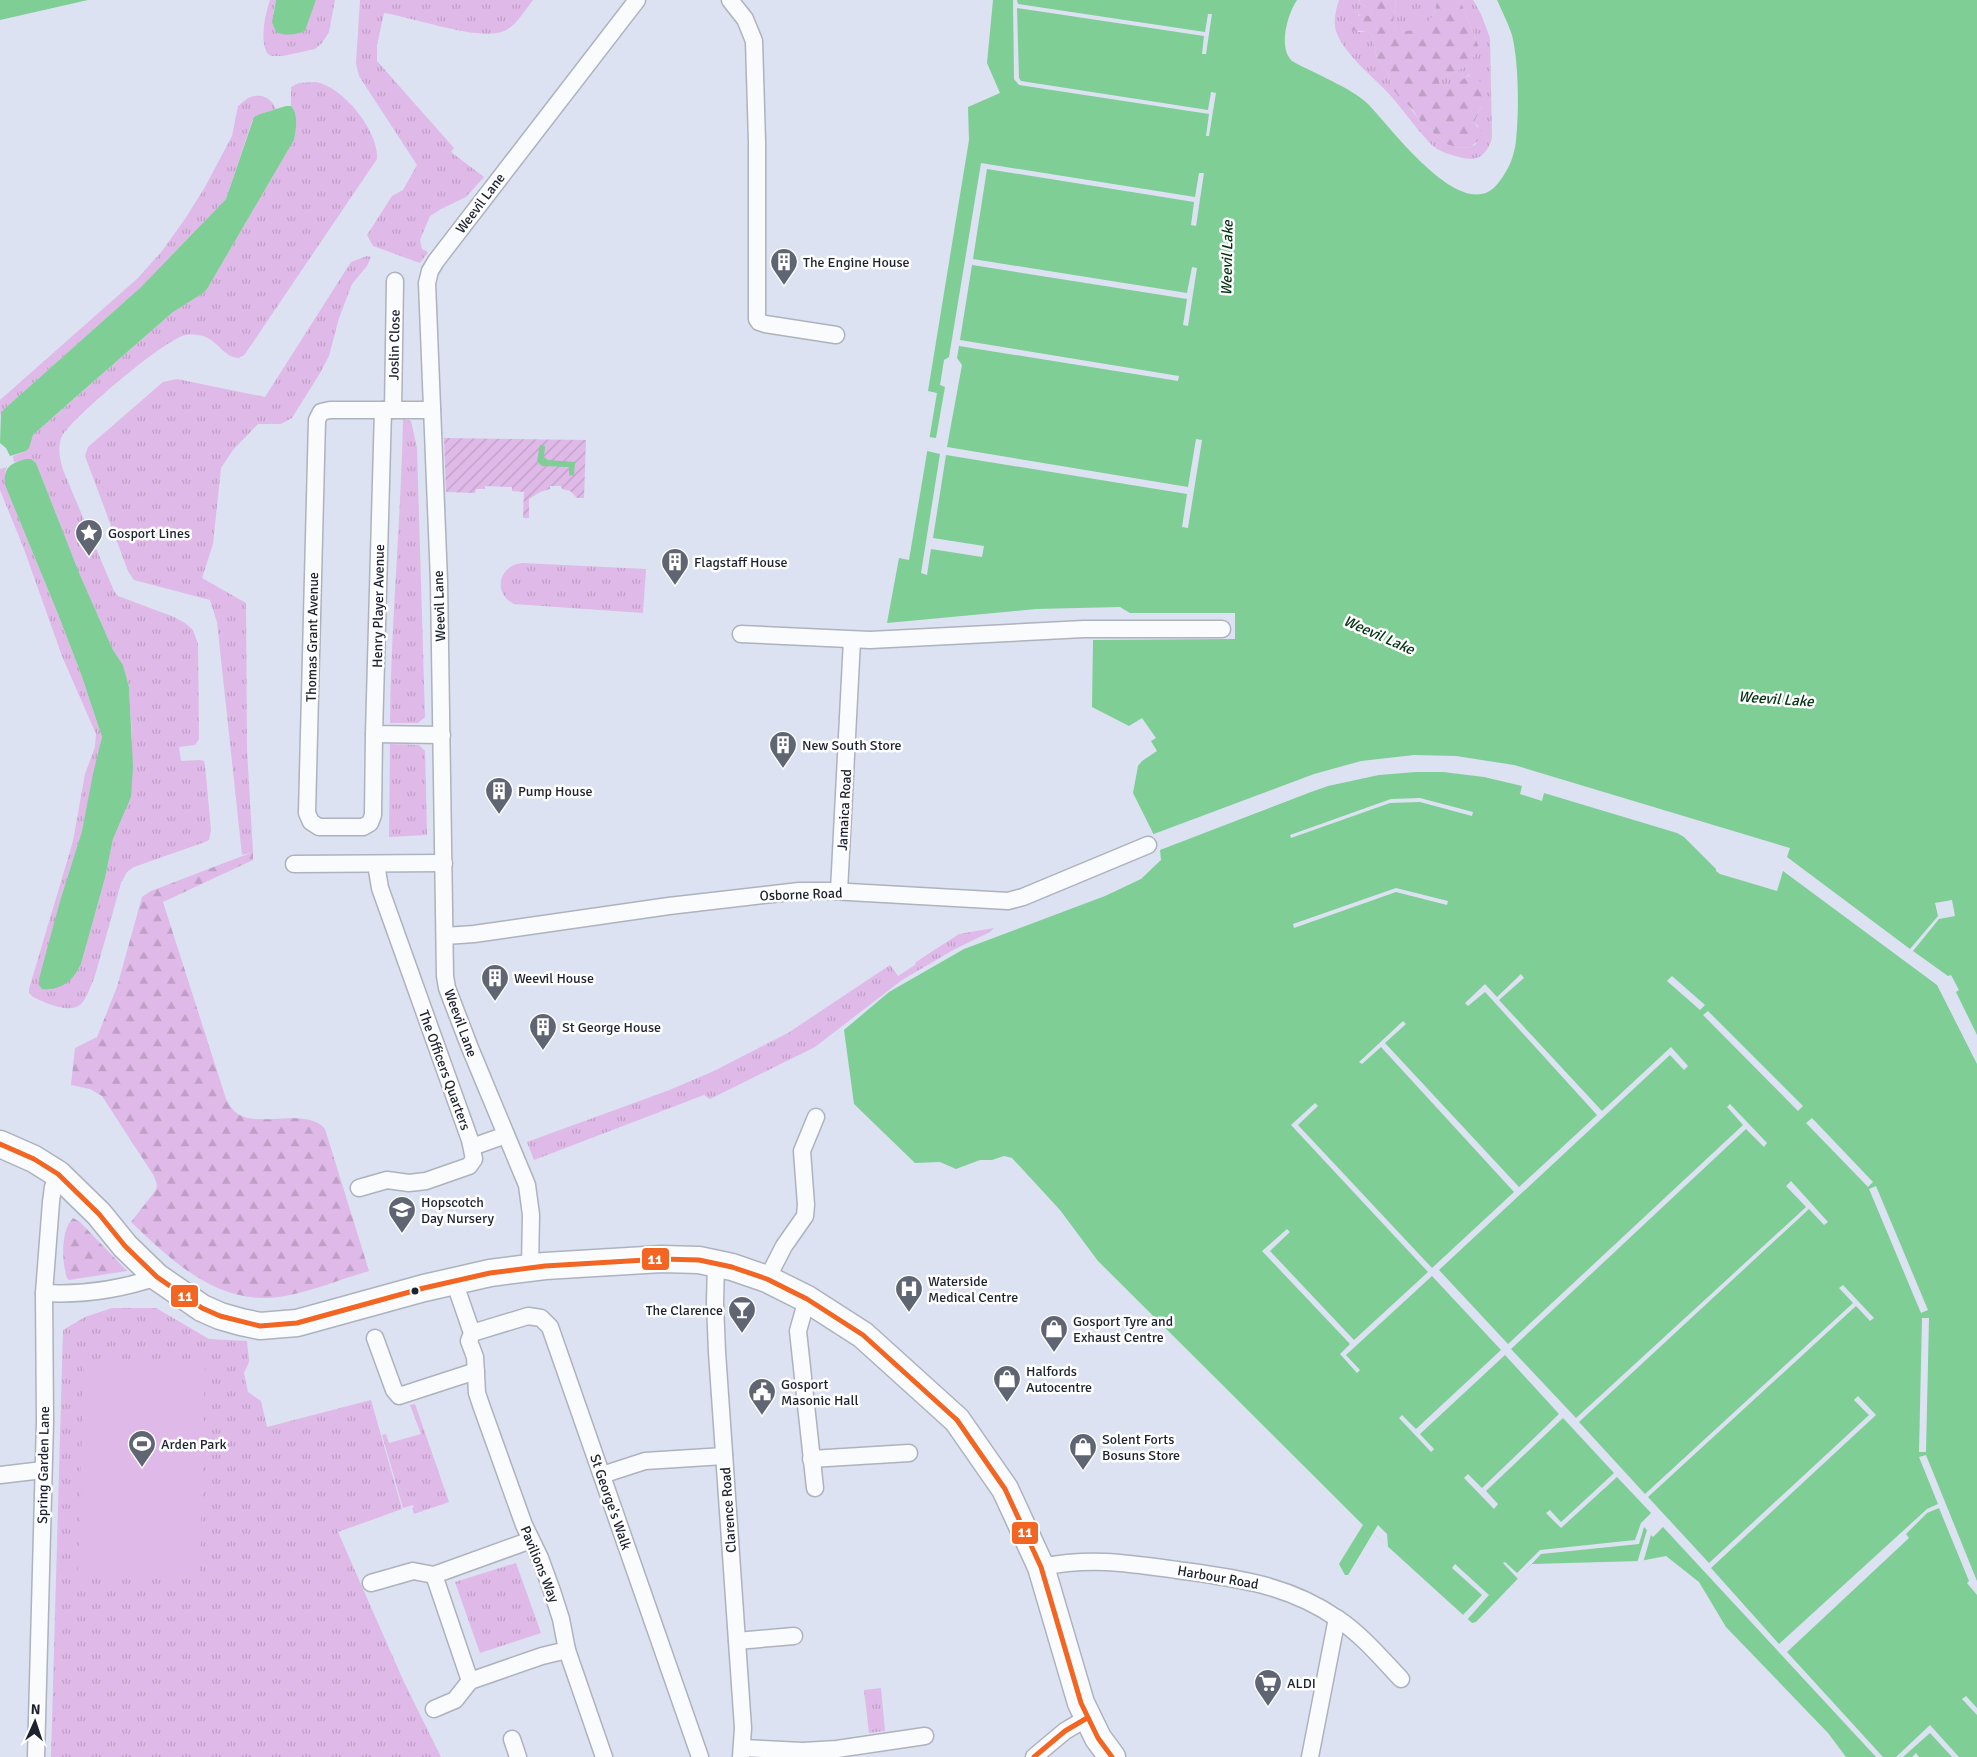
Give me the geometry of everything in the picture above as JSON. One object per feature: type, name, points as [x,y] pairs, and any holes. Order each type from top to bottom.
[{"type":"main road","points":[[0,1144],[34,1159],[58,1174],[99,1214],[130,1251],[157,1277],[202,1308],[220,1316],[260,1326],[297,1323],[454,1281],[530,1267],[662,1259],[692,1259],[716,1263],[767,1279],[807,1299],[863,1335],[957,1420],[1005,1489],[1042,1567],[1076,1690],[1098,1738],[1112,1757]]},
{"type":"street","name":"Weevil Lane","points":[[530,1267],[530,1197],[522,1170],[506,1136],[447,988],[445,976],[439,581],[427,292],[428,276],[431,268],[544,119],[638,0]]},
{"type":"street","points":[[732,1],[745,18],[754,41],[757,142],[757,319],[760,323],[836,335]]},
{"type":"street","name":"Joslin Close","points":[[388,410],[395,280]]},
{"type":"street","name":"Thomas Grant Avenue","points":[[374,734],[373,815],[370,823],[363,827],[319,827],[311,822],[308,813],[317,420],[321,412],[330,410],[432,410]]},
{"type":"street","name":"Henry Player Avenue","points":[[374,734],[388,410]]},
{"type":"street","points":[[741,634],[886,640],[1084,628],[1222,628]]},
{"type":"street","name":"Jamaica Road","points":[[839,891],[852,640]]},
{"type":"street","points":[[374,734],[442,735]]},
{"type":"street","name":"Osborne Road","points":[[445,936],[474,934],[765,894],[806,891],[839,891],[1008,901],[1023,897],[1148,844]]},
{"type":"street","points":[[294,864],[444,863]]},
{"type":"street","name":"The Officers Quarters","points":[[359,1188],[387,1180],[409,1183],[421,1182],[463,1169],[472,1163],[474,1159],[472,1147],[380,888],[376,864]]},
{"type":"street","points":[[767,1279],[782,1251],[805,1216],[806,1205],[802,1151],[816,1117]]},
{"type":"street","points":[[472,1147],[506,1136]]},
{"type":"street","name":"Spring Garden Lane","points":[[36,1757],[43,1470],[44,1293],[51,1202],[58,1174]]},
{"type":"street","name":"Clarence Road","points":[[716,1263],[715,1303],[737,1640],[741,1753]]},
{"type":"street","points":[[44,1293],[61,1294],[105,1289],[157,1277]]},
{"type":"street","name":"Pavilions Way","points":[[454,1281],[472,1333],[469,1342],[475,1357],[477,1393],[560,1614],[567,1650],[604,1757]]},
{"type":"street","points":[[807,1299],[798,1331],[815,1488]]},
{"type":"street","name":"St George's Walk","points":[[472,1333],[525,1316],[539,1317],[546,1321],[553,1333],[700,1755]]},
{"type":"street","points":[[375,1338],[394,1390],[399,1396],[476,1371]]},
{"type":"street","points":[[812,1459],[909,1453]]},
{"type":"street","points":[[602,1475],[645,1461],[724,1456]]},
{"type":"street","points":[[0,1475],[43,1470]]},
{"type":"street","points":[[371,1583],[412,1571],[434,1576],[531,1540]]},
{"type":"street","name":"Harbour Road","points":[[1042,1567],[1069,1561],[1095,1560],[1245,1579],[1297,1596],[1337,1618],[1366,1642],[1400,1679]]},
{"type":"street","points":[[434,1576],[470,1681]]},
{"type":"street","points":[[1310,1757],[1337,1618]]},
{"type":"street","points":[[737,1640],[794,1636]]},
{"type":"street","points":[[434,1709],[455,1700],[470,1681],[542,1656],[567,1650]]},
{"type":"street","points":[[1034,1757],[1065,1731],[1088,1718]]},
{"type":"street","points":[[741,1753],[837,1749],[925,1736]]},
{"type":"street","points":[[512,1739],[518,1757]]},
{"type":"green space","points":[[270,0],[276,0],[273,14],[279,34],[292,34],[305,31],[316,0],[335,0],[329,32],[322,43],[315,49],[283,56],[271,56],[267,53],[264,34]]},
{"type":"green space","points":[[360,0],[533,0],[508,29],[493,34],[446,28],[384,13],[377,45],[377,61],[454,148],[451,152],[484,177],[466,197],[430,216],[420,240],[422,249],[428,252],[420,263],[373,246],[367,235],[392,196],[403,190],[417,165],[359,76],[356,63]]},
{"type":"green space","points":[[1339,0],[1359,0],[1361,5],[1370,8],[1372,12],[1369,16],[1363,17],[1358,14],[1358,32],[1372,34],[1377,58],[1389,75],[1391,83],[1421,122],[1446,144],[1459,148],[1471,147],[1476,144],[1478,126],[1474,122],[1482,106],[1482,94],[1469,74],[1452,87],[1440,86],[1439,81],[1444,76],[1466,65],[1479,47],[1460,0],[1473,0],[1481,14],[1490,38],[1492,138],[1482,155],[1477,158],[1466,159],[1445,153],[1428,141],[1391,96],[1353,57],[1340,40],[1335,23]]},
{"type":"green space","points":[[1359,0],[1396,0],[1393,24],[1397,31],[1405,31],[1425,25],[1433,15],[1437,0],[1460,0],[1479,47],[1466,66],[1444,76],[1439,81],[1440,85],[1450,86],[1476,73],[1482,86],[1482,106],[1474,122],[1481,132],[1480,138],[1471,147],[1459,148],[1446,144],[1421,122],[1413,110],[1393,90],[1389,75],[1377,58],[1372,34],[1351,30],[1348,24],[1352,15],[1369,16],[1372,12],[1369,8],[1361,5]]},
{"type":"green space","points":[[1396,0],[1437,0],[1433,15],[1425,25],[1412,30],[1397,31],[1393,24]]},
{"type":"green space","points":[[316,82],[337,92],[357,112],[372,136],[377,159],[245,354],[239,358],[232,357],[211,340],[197,335],[186,335],[176,339],[141,363],[101,397],[69,427],[60,440],[59,453],[63,470],[114,591],[118,596],[174,617],[193,630],[198,644],[199,739],[195,745],[179,747],[181,761],[204,761],[211,830],[209,840],[205,842],[134,867],[127,872],[121,883],[94,979],[87,996],[76,1007],[64,1008],[33,997],[29,993],[29,989],[73,841],[85,774],[95,747],[96,734],[62,656],[24,549],[0,490],[0,469],[7,467],[5,485],[58,614],[102,737],[82,831],[60,901],[39,985],[60,983],[70,980],[81,964],[105,878],[113,839],[126,809],[132,737],[129,687],[123,665],[113,650],[80,575],[36,463],[31,459],[14,462],[13,456],[26,451],[33,435],[173,312],[207,289],[294,140],[296,118],[294,109],[291,106],[291,87],[299,83]]},
{"type":"green space","points":[[254,96],[267,98],[276,109],[260,114],[252,121],[226,199],[141,287],[1,412],[0,416],[0,400],[138,278],[162,251],[205,187],[232,136],[238,106]]},
{"type":"green space","points":[[367,256],[371,257],[367,266],[352,284],[339,318],[329,356],[292,418],[281,424],[258,424],[233,450],[221,468],[213,544],[202,578],[246,603],[247,750],[253,852],[242,855],[217,622],[210,600],[134,580],[128,571],[85,456],[88,447],[163,382],[177,379],[265,397],[351,262]]},
{"type":"green space","points":[[403,419],[411,421],[417,448],[425,717],[418,723],[390,723]]},
{"type":"green space","points":[[444,438],[586,440],[584,498],[577,498],[570,491],[562,489],[561,486],[550,486],[550,489],[540,492],[529,499],[529,518],[523,518],[524,492],[512,491],[512,487],[485,486],[485,489],[476,489],[475,493],[446,492]]},
{"type":"green space","points":[[522,563],[646,569],[643,613],[514,604],[503,593],[501,580],[508,569]]},
{"type":"green space","points":[[390,744],[419,745],[425,751],[427,835],[389,837]]},
{"type":"green space","points":[[253,852],[253,860],[163,902],[226,1099],[239,1115],[251,1119],[297,1118],[317,1123],[325,1129],[369,1271],[296,1294],[262,1298],[240,1295],[219,1289],[200,1279],[164,1253],[131,1222],[156,1190],[157,1185],[154,1176],[102,1096],[90,1089],[71,1085],[75,1048],[97,1037],[117,987],[142,897],[151,891]]},
{"type":"green space","points":[[994,928],[990,932],[955,949],[902,980],[815,1047],[710,1099],[704,1095],[534,1160],[527,1142],[667,1091],[714,1071],[788,1033],[890,965],[898,976],[959,934]]},
{"type":"green space","points":[[73,1218],[80,1222],[127,1271],[69,1280],[65,1272],[63,1247],[66,1231]]},
{"type":"green space","points":[[112,1308],[156,1308],[209,1339],[247,1341],[249,1362],[244,1373],[248,1392],[261,1401],[267,1427],[371,1400],[402,1509],[338,1532],[403,1680],[441,1757],[51,1757],[63,1330],[85,1317]]},
{"type":"green space","name":"Arden Park","points":[[84,1359],[205,1362],[200,1577],[78,1574]]},
{"type":"green space","points":[[415,1404],[449,1502],[414,1514],[413,1505],[403,1508],[382,1435],[386,1434],[389,1443],[421,1434],[410,1405]]},
{"type":"green space","points":[[516,1563],[541,1633],[480,1653],[455,1582]]},
{"type":"green space","points":[[881,1688],[885,1731],[869,1733],[864,1690]]},
{"type":"water","points":[[0,0],[88,0],[0,20]]},
{"type":"water","points":[[276,0],[316,0],[305,31],[290,34],[276,32],[272,22]]},
{"type":"water","name":"Weevil Lake","points":[[993,0],[1297,0],[1293,6],[1285,31],[1285,48],[1292,61],[1342,86],[1361,98],[1410,151],[1448,184],[1467,193],[1485,193],[1499,182],[1508,168],[1514,152],[1517,129],[1518,88],[1514,46],[1512,35],[1497,0],[1977,0],[1977,1757],[1919,1757],[1916,1753],[1912,1757],[1846,1757],[1828,1733],[1726,1627],[1699,1582],[1666,1556],[1640,1561],[1532,1564],[1476,1622],[1472,1623],[1373,1533],[1348,1575],[1345,1575],[1339,1564],[1363,1525],[1098,1261],[1060,1210],[1012,1158],[1004,1156],[992,1160],[980,1160],[956,1169],[940,1162],[915,1163],[854,1104],[844,1030],[889,992],[964,949],[1105,896],[1141,879],[1161,860],[1160,850],[1133,793],[1138,766],[1157,751],[1151,741],[1156,738],[1142,718],[1129,726],[1092,707],[1093,640],[1235,639],[1235,613],[1130,613],[1120,607],[1036,609],[887,623],[899,558],[909,560],[937,393],[928,391],[969,140],[968,107],[1000,93],[987,63]]},
{"type":"water","points":[[291,106],[295,113],[296,132],[294,140],[207,289],[173,312],[33,435],[29,448],[26,451],[10,456],[6,448],[0,443],[1,412],[141,287],[226,199],[254,117]]},
{"type":"water","points":[[540,445],[545,446],[544,457],[548,460],[575,462],[574,476],[569,475],[569,467],[542,466],[537,461]]},
{"type":"water","points":[[31,459],[36,463],[80,575],[113,650],[123,665],[129,687],[133,766],[131,797],[113,839],[105,878],[81,964],[75,975],[66,983],[49,989],[42,989],[39,985],[39,979],[60,901],[82,831],[102,737],[58,614],[5,485],[5,474],[9,467],[16,462]]},
{"type":"pier","points":[[1013,0],[1017,0],[1018,4],[1205,32],[1208,14],[1212,14],[1206,54],[1202,54],[1204,36],[1017,8],[1019,78],[1021,81],[1208,110],[1211,92],[1216,93],[1209,136],[1206,136],[1209,114],[1019,85],[1014,79]]},
{"type":"pier","points":[[981,163],[1195,197],[1199,173],[1204,173],[1196,226],[1191,225],[1194,202],[987,169],[973,259],[1187,293],[1192,267],[1197,268],[1188,326],[1183,325],[1187,299],[972,265],[960,340],[1179,376],[1178,381],[959,346],[957,358],[962,365],[947,447],[1188,487],[1196,439],[1202,440],[1188,528],[1182,527],[1187,494],[946,455],[933,538],[984,546],[982,557],[931,549],[927,575],[921,573],[940,454],[927,451],[929,437],[936,438],[945,387],[940,385],[944,360],[949,357]]},
{"type":"pier","points":[[1414,755],[1456,756],[1514,765],[1790,848],[1787,857],[1910,949],[1938,916],[1935,903],[1952,900],[1955,916],[1939,919],[1913,951],[1948,976],[1951,975],[1959,990],[1956,992],[1977,1035],[1977,1064],[1937,985],[1783,871],[1777,891],[1720,874],[1684,837],[1677,833],[1544,793],[1542,801],[1520,794],[1522,786],[1484,777],[1443,772],[1379,775],[1328,786],[1157,851],[1151,835],[1314,774],[1361,761]]},
{"type":"pier","points":[[1420,798],[1473,812],[1472,816],[1420,802],[1390,803],[1291,838],[1290,835],[1391,799]]},
{"type":"pier","points":[[1396,888],[1448,901],[1447,905],[1396,892],[1294,928],[1293,924]]},
{"type":"pier","points":[[1521,974],[1524,978],[1499,1000],[1602,1111],[1671,1047],[1688,1066],[1684,1070],[1670,1055],[1439,1270],[1508,1344],[1743,1125],[1727,1107],[1730,1104],[1767,1143],[1764,1147],[1746,1129],[1511,1349],[1576,1418],[1806,1207],[1786,1186],[1791,1181],[1828,1222],[1824,1225],[1809,1209],[1579,1422],[1645,1494],[1853,1303],[1839,1288],[1843,1285],[1874,1318],[1870,1321],[1856,1306],[1648,1497],[1709,1563],[1869,1415],[1854,1400],[1858,1396],[1876,1415],[1711,1568],[1779,1644],[1927,1509],[1938,1504],[1919,1457],[1926,1455],[1977,1581],[1977,1595],[1967,1583],[1969,1581],[1939,1508],[1927,1513],[1906,1534],[1909,1538],[1787,1652],[1883,1757],[1876,1757],[1663,1527],[1653,1537],[1651,1535],[1643,1563],[1637,1563],[1647,1530],[1644,1527],[1639,1544],[1541,1554],[1518,1579],[1503,1563],[1505,1562],[1517,1573],[1540,1550],[1635,1540],[1641,1523],[1651,1513],[1617,1477],[1561,1528],[1546,1513],[1550,1510],[1561,1522],[1614,1473],[1563,1418],[1486,1491],[1498,1504],[1494,1509],[1464,1478],[1468,1474],[1482,1488],[1559,1414],[1505,1355],[1420,1434],[1434,1449],[1431,1452],[1399,1418],[1402,1415],[1416,1429],[1501,1350],[1432,1276],[1346,1355],[1360,1370],[1357,1373],[1340,1354],[1350,1344],[1262,1251],[1287,1229],[1290,1232],[1270,1251],[1354,1340],[1428,1272],[1291,1125],[1315,1103],[1318,1106],[1298,1125],[1432,1268],[1514,1192],[1381,1047],[1362,1064],[1359,1062],[1403,1021],[1406,1024],[1385,1043],[1519,1187],[1597,1115],[1485,992],[1468,1006],[1465,1003],[1485,984],[1497,997]]},
{"type":"pier","points":[[1672,976],[1705,1005],[1700,1010],[1667,981]]},
{"type":"pier","points":[[1708,1011],[1803,1106],[1798,1111],[1703,1015]]},
{"type":"pier","points":[[1812,1118],[1873,1182],[1868,1187],[1806,1123]]},
{"type":"pier","points":[[1876,1186],[1928,1310],[1921,1313],[1869,1189]]},
{"type":"pier","points":[[1922,1318],[1929,1318],[1926,1452],[1919,1452]]},
{"type":"pier","points":[[1378,1525],[1387,1534],[1388,1547],[1373,1533]]},
{"type":"pier","points":[[1455,1564],[1489,1595],[1466,1621],[1461,1617],[1482,1595],[1452,1568]]},
{"type":"pier","points":[[1966,1696],[1977,1708],[1977,1715],[1962,1699]]},
{"type":"pier","points":[[1930,1725],[1959,1757],[1952,1757],[1930,1733],[1903,1757],[1896,1757]]},
{"type":"transit line","name":"11","points":[[0,1144],[34,1159],[58,1174],[99,1214],[125,1246],[157,1277],[202,1308],[220,1316],[260,1326],[297,1323],[424,1288],[490,1273],[545,1266],[662,1259],[699,1260],[732,1267],[767,1279],[807,1299],[863,1335],[957,1420],[1005,1489],[1041,1567],[1081,1703],[1098,1738],[1112,1757]]},
{"type":"transit line","name":"11","points":[[1034,1757],[1065,1731],[1087,1718]]},
{"type":"place","name":"The Engine House","points":[[784,286]]},
{"type":"place","name":"Gosport Lines","points":[[89,557]]},
{"type":"place","name":"Flagstaff House","points":[[675,586]]},
{"type":"place","name":"New South Store","points":[[783,769]]},
{"type":"place","name":"Pump House","points":[[499,815]]},
{"type":"place","name":"Weevil House","points":[[495,1002]]},
{"type":"place","name":"St George House","points":[[543,1051]]},
{"type":"place","name":"Hopscotch Day Nursery","points":[[402,1234]]},
{"type":"place","name":"Waterside Medical Centre","points":[[909,1313]]},
{"type":"place","name":"The Clarence","points":[[742,1334]]},
{"type":"place","name":"Gosport Tyre and Exhaust Centre","points":[[1054,1353]]},
{"type":"place","name":"Halfords Autocentre","points":[[1007,1403]]},
{"type":"place","name":"Gosport Masonic Hall","points":[[762,1416]]},
{"type":"place","name":"Arden Park","points":[[142,1468]]},
{"type":"place","name":"Solent Forts Bosuns Store","points":[[1083,1471]]},
{"type":"place","name":"ALDI","points":[[1268,1707]]}]
